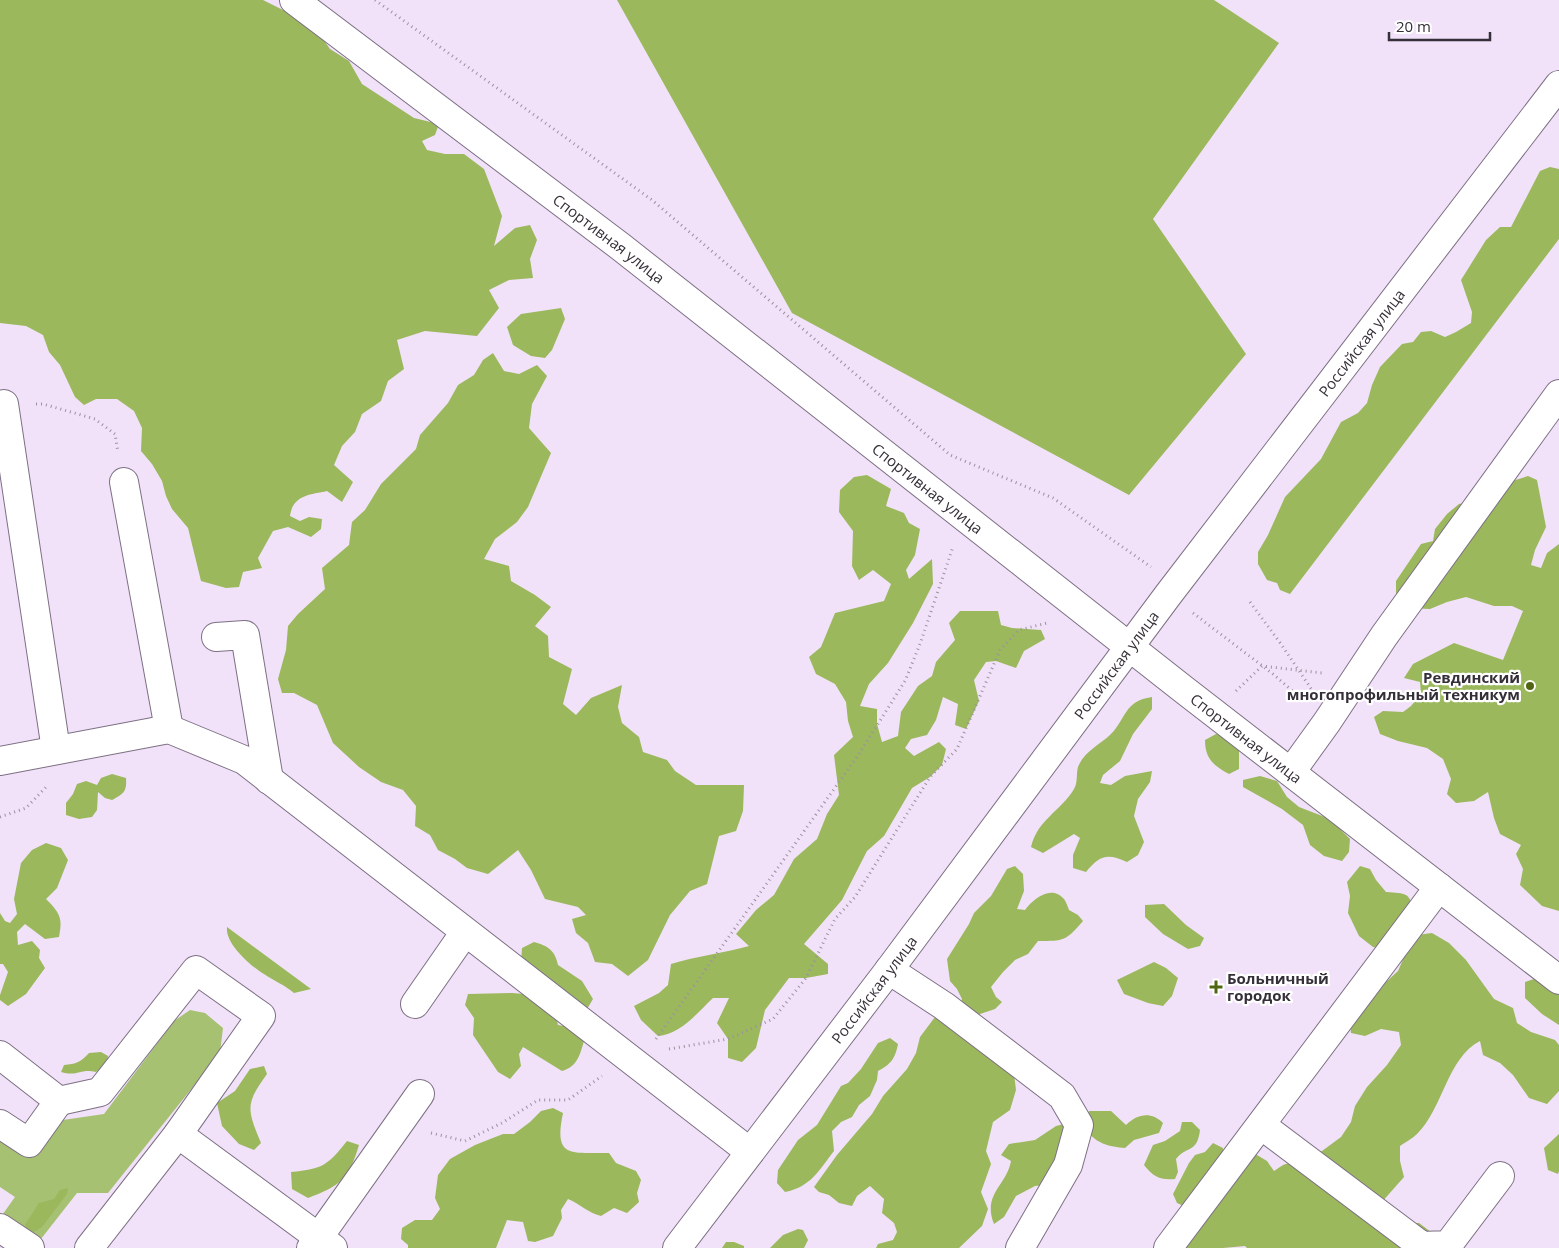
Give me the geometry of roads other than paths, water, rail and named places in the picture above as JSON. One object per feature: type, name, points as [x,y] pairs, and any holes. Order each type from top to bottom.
[{"type":"street","name":"Спортивная улица","points":[[294,0],[621,247],[1083,610],[1559,980]]},
{"type":"street","name":"Российская улица","points":[[677,1248],[889,970],[1172,590],[1559,85]]},
{"type":"street","points":[[1291,772],[1360,672],[1559,394]]},
{"type":"street","points":[[4,404],[56,750]]},
{"type":"street","points":[[124,482],[169,729]]},
{"type":"street","points":[[216,637],[245,635],[268,780]]},
{"type":"street","points":[[0,761],[169,729],[244,760],[465,932],[637,1056],[750,1152]]},
{"type":"street","points":[[1168,1248],[1439,887]]},
{"type":"street","points":[[415,1004],[465,932]]},
{"type":"street","points":[[0,1124],[29,1142],[59,1101],[100,1092],[196,970],[261,1016],[178,1134],[89,1248]]},
{"type":"street","points":[[889,970],[944,1006],[1062,1096],[1078,1125],[1068,1165],[1020,1248]]},
{"type":"street","points":[[0,1055],[59,1101]]},
{"type":"street","points":[[178,1134],[321,1245],[420,1094]]},
{"type":"street","points":[[1261,1125],[1422,1246],[1448,1245],[1500,1176]]},
{"type":"street","points":[[0,1228],[30,1248]]},
{"type":"place","name":"Ревдинский многопрофильный техникум","points":[[1530,686]]},
{"type":"place","name":"Больничный городок","points":[[1216,987]]}]
